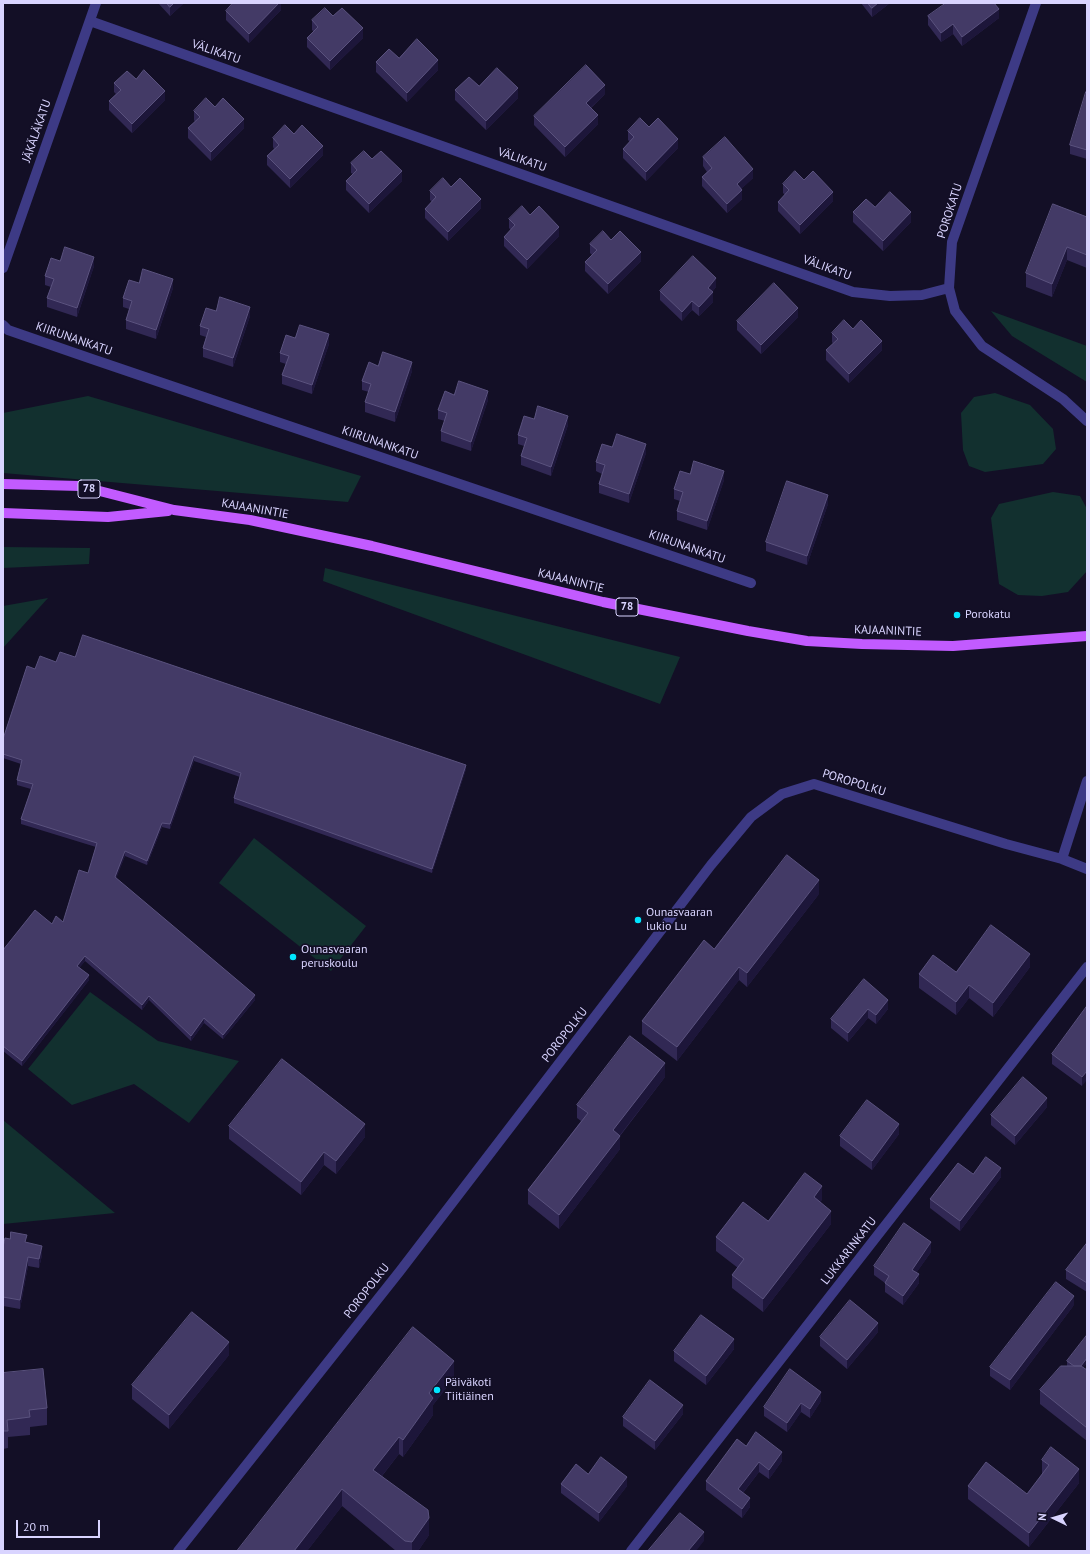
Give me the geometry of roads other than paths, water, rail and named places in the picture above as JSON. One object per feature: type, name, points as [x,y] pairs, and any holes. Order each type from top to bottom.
[{"type":"main road","name":"KAJAANINTIE","points":[[3,484],[80,486],[174,510],[250,520],[372,546],[603,602],[748,631],[807,641],[953,646],[1087,636]]},
{"type":"main road","name":"KAJAANINTIE","points":[[3,513],[108,517],[174,510]]},
{"type":"street","name":"JÄKÄLÄKATU","points":[[3,268],[96,3]]},
{"type":"street","name":"POROKATU","points":[[1036,3],[952,242],[949,288],[955,311],[982,346],[1063,399],[1087,421]]},
{"type":"street","name":"VÄLIKATU","points":[[90,21],[853,292],[890,296],[922,295],[949,288]]},
{"type":"street","name":"KIIRUNANKATU","points":[[3,325],[8,330],[89,358],[751,582]]},
{"type":"street","points":[[1062,859],[1087,780]]},
{"type":"street","name":"POROPOLKU","points":[[178,1551],[400,1271],[711,865],[751,817],[782,794],[814,784],[1062,859],[1087,869]]},
{"type":"street","name":"LUKKARINKATU","points":[[631,1551],[1087,967]]},
{"type":"place","name":"Porokatu","points":[[957,615]]},
{"type":"place","name":"Ounasvaaran lukio Lu","points":[[638,920]]},
{"type":"place","name":"Ounasvaaran peruskoulu","points":[[293,957]]},
{"type":"place","name":"Päiväkoti Tiitiäinen","points":[[437,1390]]}]
